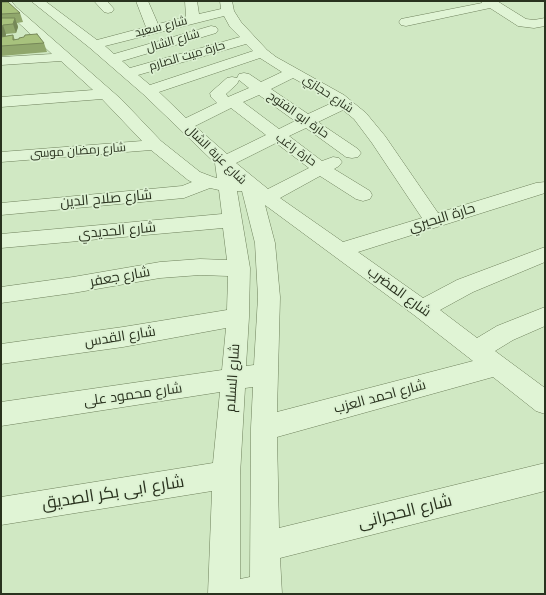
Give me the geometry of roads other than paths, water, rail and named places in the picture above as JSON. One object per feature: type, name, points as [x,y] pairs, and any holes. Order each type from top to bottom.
[{"type":"street","name":"شارع عزبة الشال","points":[[37,1],[96,45],[148,90],[224,162]]},
{"type":"street","points":[[142,1],[153,29]]},
{"type":"street","points":[[191,1],[193,19]]},
{"type":"street","points":[[406,22],[490,3],[523,23],[534,24],[545,22]]},
{"type":"street","name":"شارع عزبة الشال","points":[[6,8],[30,25],[106,94],[155,145],[194,176],[239,188]]},
{"type":"street","name":"شارع سعيد","points":[[96,45],[230,8]]},
{"type":"street","name":"شارع حجازي","points":[[230,8],[247,39],[262,53],[271,60],[294,72],[344,103],[360,116],[379,140],[434,221]]},
{"type":"street","name":"شارع الشال","points":[[112,59],[161,44],[230,8]]},
{"type":"street","points":[[8,26],[30,25]]},
{"type":"street","name":"حارة ميت الصارم","points":[[128,73],[247,39]]},
{"type":"street","points":[[148,90],[262,53]]},
{"type":"street","points":[[1,61],[65,57]]},
{"type":"street","points":[[184,125],[294,72]]},
{"type":"street","name":"حارة ابو الفتوح","points":[[229,103],[218,97],[218,93],[238,79],[260,88],[352,153]]},
{"type":"street","points":[[1,102],[106,94]]},
{"type":"street","name":"حارة راغب","points":[[229,103],[322,169],[363,195]]},
{"type":"street","points":[[224,162],[344,103]]},
{"type":"street","name":"شارع صلاح الدين","points":[[1,209],[176,192],[197,188],[239,188],[322,169],[379,140]]},
{"type":"street","name":"شارع رمضان موسى","points":[[1,157],[155,145]]},
{"type":"street","name":"شارع السلام","points":[[224,162],[239,188],[265,243],[269,297],[264,428],[264,547],[258,593]]},
{"type":"street","name":"حارة البحيري","points":[[340,250],[543,187]]},
{"type":"street","name":"شارع السلام","points":[[224,594],[226,475],[238,317],[239,268],[233,220],[239,188]]},
{"type":"street","name":"شارع المضرب","points":[[239,188],[340,250],[422,309],[545,403]]},
{"type":"street","name":"شارع الحديدي","points":[[1,241],[233,220]]},
{"type":"street","points":[[422,309],[465,286],[545,254]]},
{"type":"street","name":"شارع جعفر","points":[[1,295],[73,285],[160,270],[200,267],[239,268]]},
{"type":"street","points":[[476,351],[505,333],[545,316]]},
{"type":"street","name":"شارع القدس","points":[[1,354],[123,337],[238,317]]},
{"type":"street","name":"شارع احمد العزب","points":[[264,428],[496,366]]},
{"type":"street","name":"شارع محمود على","points":[[1,414],[266,374]]},
{"type":"street","name":"شارع ابى بكر الصديق","points":[[1,511],[226,475]]},
{"type":"street","name":"شارع الحجرانى","points":[[264,547],[545,477]]}]
